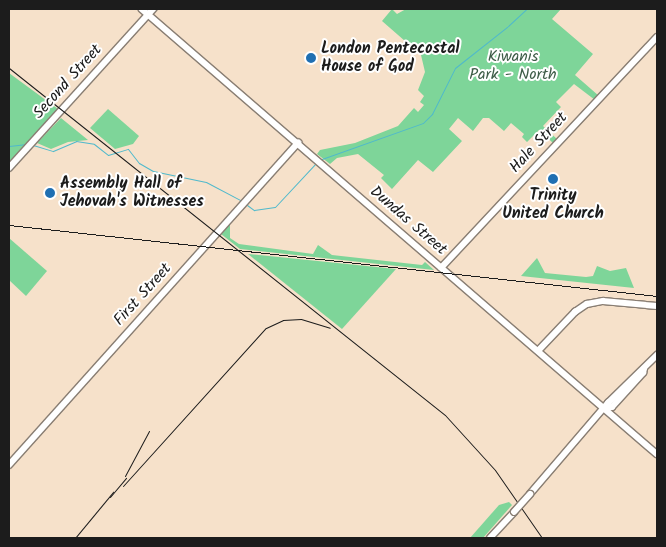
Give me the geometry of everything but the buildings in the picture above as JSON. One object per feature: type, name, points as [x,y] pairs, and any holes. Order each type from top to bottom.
[{"type":"main road","name":"Dundas Street","points":[[142,9],[657,454]]},
{"type":"main road","name":"Second Street","points":[[9,168],[153,9]]},
{"type":"main road","name":"Hale Street","points":[[441,268],[657,37]]},
{"type":"main road","name":"First Street","points":[[9,465],[298,144]]},
{"type":"main road","points":[[538,351],[575,312],[587,304],[603,301],[657,306]]},
{"type":"main road","points":[[490,538],[657,355]]},
{"type":"green space","name":"Kiwanis Park - North","points":[[392,9],[397,14],[406,9],[561,9],[552,19],[593,54],[575,75],[599,96],[595,100],[574,84],[556,102],[561,107],[543,126],[558,140],[553,143],[539,130],[527,142],[522,137],[524,134],[511,123],[504,131],[489,118],[483,118],[473,131],[458,118],[449,129],[462,141],[433,172],[418,160],[392,189],[381,178],[384,175],[358,154],[337,158],[330,164],[317,154],[320,150],[355,143],[398,126],[414,108],[418,112],[424,105],[420,102],[424,96],[418,90],[425,72],[421,55],[382,21]]},
{"type":"green space","points":[[9,73],[58,109],[9,163]]},
{"type":"green space","points":[[108,109],[139,136],[133,144],[115,149],[90,128]]},
{"type":"green space","points":[[61,118],[88,140],[68,142],[51,149],[37,143]]},
{"type":"green space","points":[[230,223],[230,238],[239,244],[313,254],[318,245],[332,255],[422,265],[425,262],[434,270],[240,249],[221,234]]},
{"type":"green space","points":[[9,238],[47,271],[26,296],[9,280]]},
{"type":"green space","points":[[248,254],[396,269],[342,329]]},
{"type":"green space","points":[[537,258],[545,273],[586,277],[593,276],[597,266],[610,271],[626,268],[634,288],[521,276]]},
{"type":"green space","points":[[509,502],[512,505],[483,538],[470,538],[499,505]]},
{"type":"waterway","points":[[319,160],[423,123],[432,114],[455,68],[507,27],[526,9]]},
{"type":"waterway","points":[[33,145],[53,151],[76,141],[94,144],[108,155],[128,149],[139,163],[153,171],[206,182],[242,201]]},
{"type":"waterway","points":[[9,146],[27,144]]},
{"type":"waterway","points":[[247,205],[254,210],[275,207],[316,163]]},
{"type":"railway","points":[[9,68],[445,415],[495,470],[542,538]]},
{"type":"railway","points":[[9,225],[657,296]]},
{"type":"railway","points":[[123,486],[266,328],[283,320],[301,319],[330,328]]},
{"type":"railway","points":[[125,476],[149,431]]},
{"type":"railway","points":[[110,497],[126,478]]},
{"type":"railway","points":[[75,538],[113,492]]},
{"type":"place","name":"London Pentecostal House of God","points":[[311,58]]},
{"type":"place","name":"Trinity United Church","points":[[553,179]]},
{"type":"place","name":"Assembly Hall of Jehovah's Witnesses","points":[[50,193]]}]
